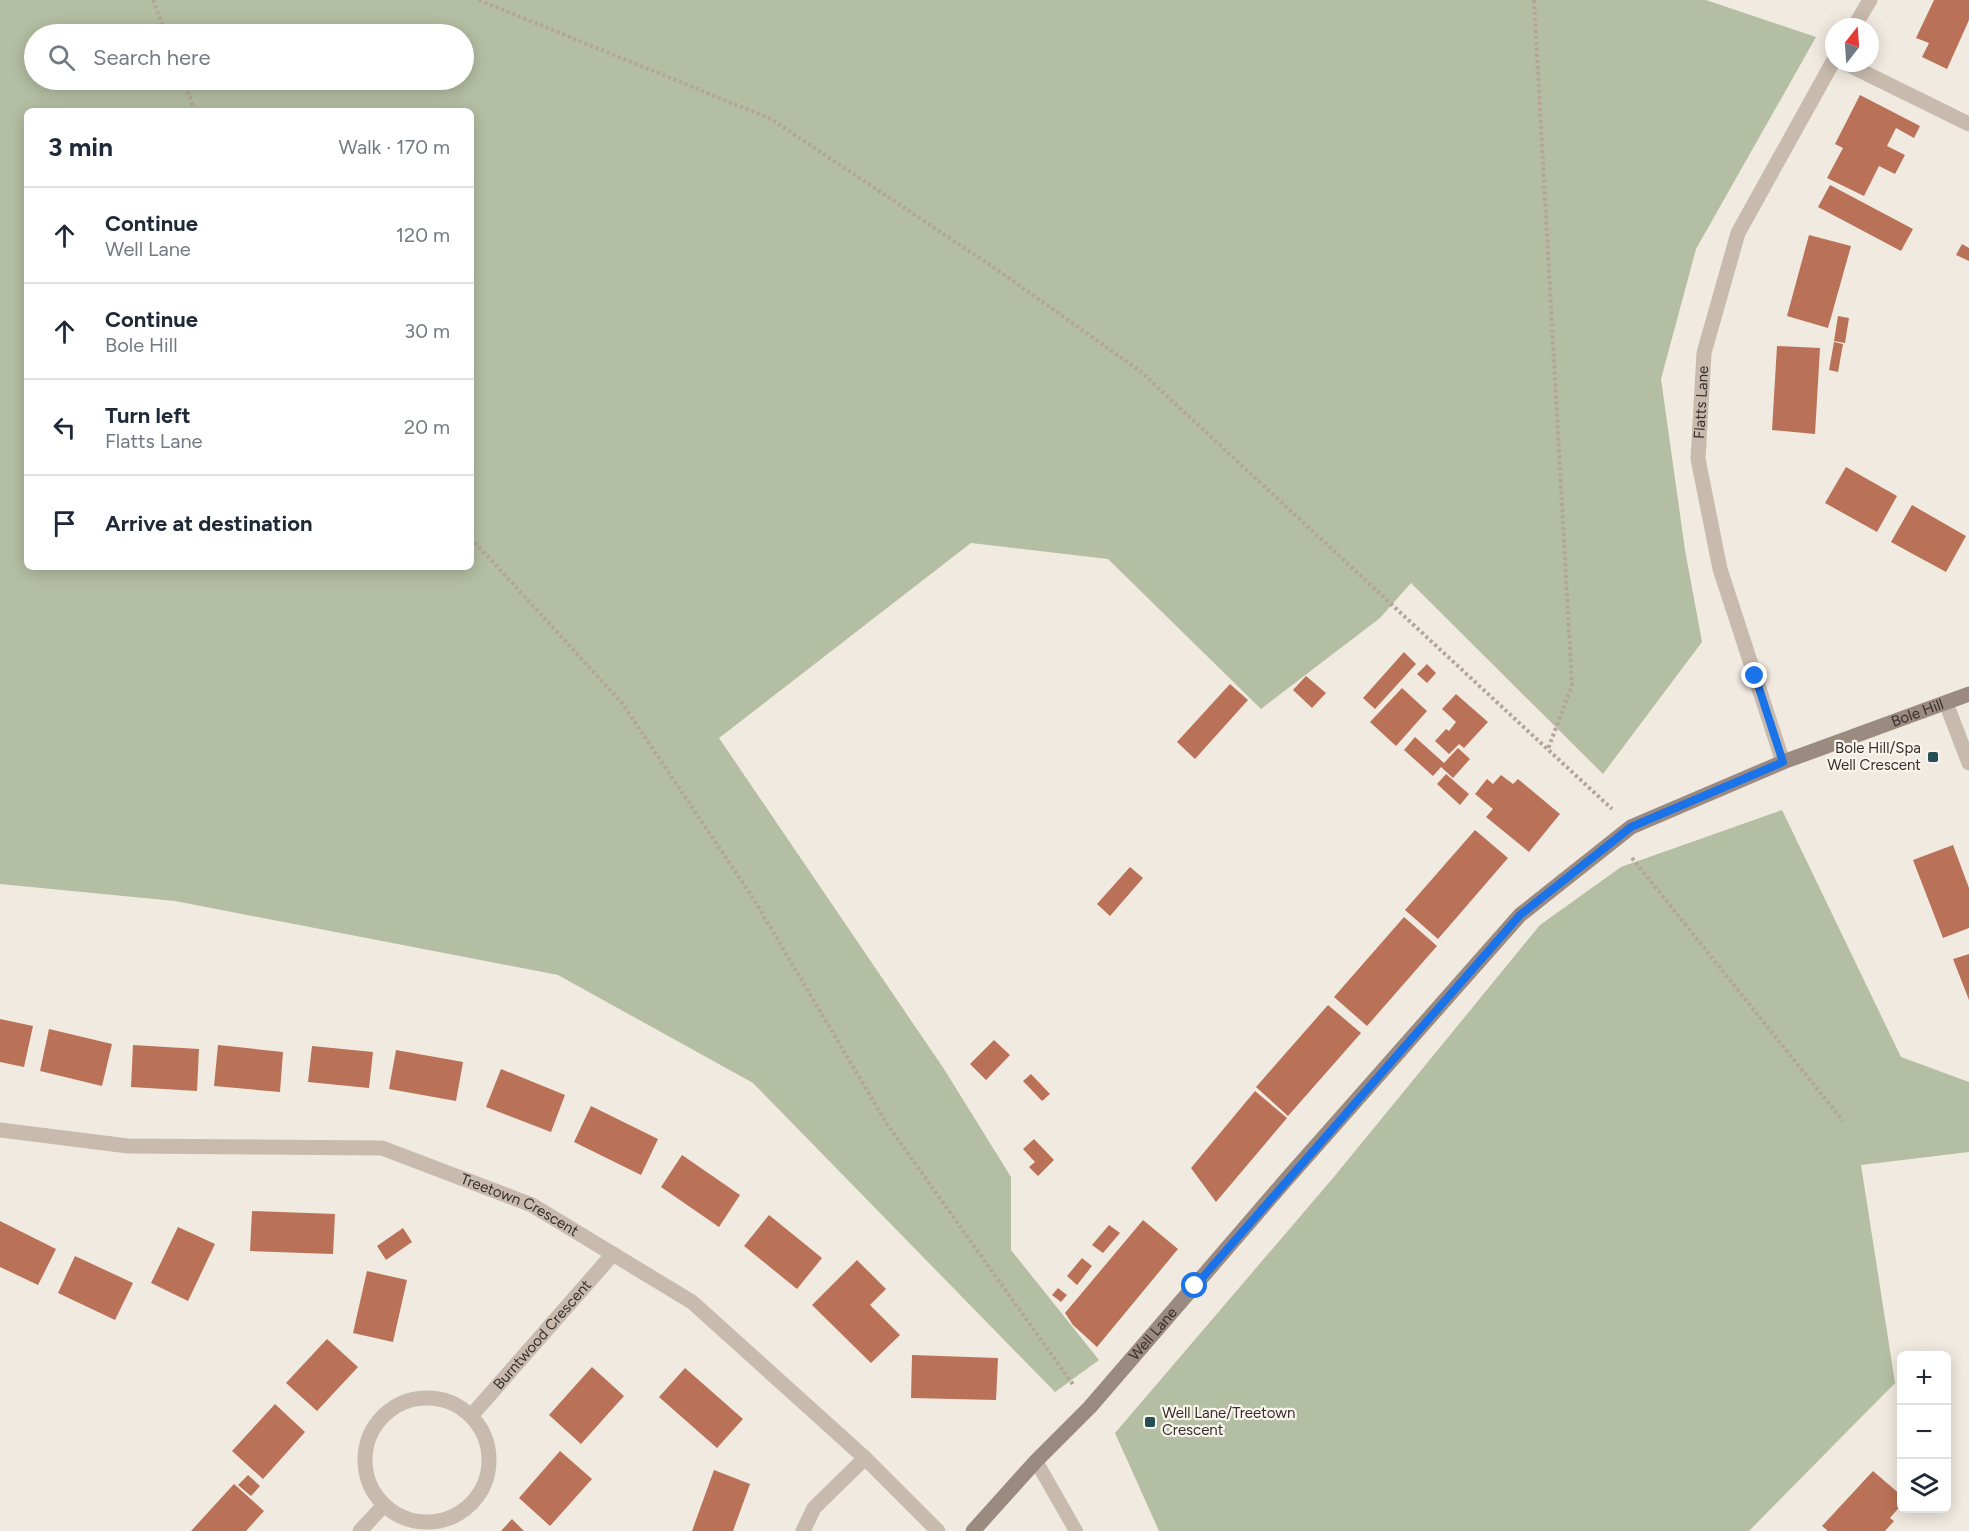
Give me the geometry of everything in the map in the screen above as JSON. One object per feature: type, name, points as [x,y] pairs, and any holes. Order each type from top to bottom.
[{"type":"street","points":[[1859,18],[1870,0]]},
{"type":"street","name":"Flatts Lane","points":[[1783,762],[1720,569],[1698,459],[1704,353],[1738,233],[1827,72]]},
{"type":"street","points":[[1863,72],[1969,124]]},
{"type":"street","name":"Bole Hill","points":[[1631,827],[1783,762],[1969,694]]},
{"type":"street","points":[[1946,703],[1969,763]]},
{"type":"street","name":"Well Lane","points":[[974,1531],[1036,1461],[1090,1407],[1520,915],[1631,827]]},
{"type":"street","name":"Treetown Crescent","points":[[0,1130],[128,1146],[382,1148],[532,1205],[692,1302],[865,1458],[938,1531]]},
{"type":"street","name":"Burntwood Crescent","points":[[471,1416],[613,1254]]},
{"type":"street","points":[[417,1399],[436,1399],[455,1405],[471,1416],[483,1434],[489,1455],[487,1476],[478,1496],[463,1511],[444,1520],[423,1522],[402,1517],[384,1505],[372,1489],[366,1471],[366,1451],[371,1433],[382,1417],[398,1405],[417,1399]]},
{"type":"street","points":[[802,1531],[814,1508],[865,1458]]},
{"type":"street","points":[[360,1531],[384,1505]]},
{"type":"lane","points":[[1036,1461],[1076,1531]]},
{"type":"path","points":[[153,0],[162,24]]},
{"type":"path","points":[[479,0],[771,119],[996,269],[1140,371],[1631,827]]},
{"type":"path","points":[[1534,0],[1572,685],[1548,749]]},
{"type":"path","points":[[187,90],[194,108]]},
{"type":"path","points":[[474,541],[622,703],[753,898],[887,1124],[1090,1407]]},
{"type":"path","points":[[1617,838],[1843,1121]]},
{"type":"green space","points":[[0,0],[1706,0],[1816,37],[1696,249],[1661,379],[1685,550],[1702,642],[1603,774],[1411,583],[1380,618],[1261,709],[1108,559],[971,543],[719,738],[944,1069],[1011,1177],[1011,1250],[1099,1360],[1055,1392],[753,1083],[558,975],[175,901],[0,884]]},
{"type":"green space","points":[[1782,810],[1901,1057],[1969,1082],[1969,1152],[1861,1165],[1895,1383],[1749,1531],[1159,1531],[1115,1433],[1333,1178],[1540,925],[1621,867]]},
{"type":"building","points":[[1934,0],[1969,0],[1969,20],[1947,69],[1922,57],[1929,43],[1916,38]]},
{"type":"building","points":[[1860,95],[1920,126],[1914,138],[1896,128],[1887,146],[1905,155],[1895,174],[1879,166],[1864,196],[1827,178],[1843,148],[1835,144]]},
{"type":"building","points":[[1830,185],[1913,229],[1901,251],[1818,207]]},
{"type":"building","points":[[1809,235],[1851,246],[1828,328],[1787,316]]},
{"type":"building","points":[[1962,244],[1969,248],[1969,261],[1956,255]]},
{"type":"building","points":[[1838,316],[1849,318],[1845,343],[1834,341]]},
{"type":"building","points":[[1834,342],[1843,344],[1838,372],[1829,370]]},
{"type":"building","points":[[1777,346],[1820,348],[1815,434],[1772,430]]},
{"type":"building","points":[[1846,467],[1897,496],[1877,532],[1825,503]]},
{"type":"building","points":[[1912,505],[1966,536],[1946,572],[1891,542]]},
{"type":"building","points":[[1404,652],[1416,664],[1375,709],[1363,698]]},
{"type":"building","points":[[1427,664],[1436,673],[1427,683],[1417,674]]},
{"type":"building","points":[[1306,676],[1326,693],[1312,708],[1293,690]]},
{"type":"building","points":[[1230,684],[1248,700],[1195,759],[1177,742]]},
{"type":"building","points":[[1402,688],[1427,711],[1396,746],[1370,722]]},
{"type":"building","points":[[1456,694],[1488,722],[1464,748],[1459,744],[1449,754],[1435,741],[1446,729],[1449,731],[1456,722],[1442,709]]},
{"type":"building","points":[[1415,737],[1444,763],[1458,748],[1470,759],[1453,778],[1441,767],[1433,776],[1404,750]]},
{"type":"building","points":[[1446,774],[1469,794],[1460,805],[1437,784]]},
{"type":"building","points":[[1501,775],[1513,784],[1518,779],[1560,814],[1529,852],[1486,817],[1493,809],[1475,794],[1487,779],[1493,784]]},
{"type":"building","points":[[1475,830],[1508,858],[1438,939],[1405,910]]},
{"type":"building","points":[[1953,845],[1969,888],[1969,928],[1943,938],[1913,860]]},
{"type":"building","points":[[1130,867],[1143,878],[1110,916],[1097,904]]},
{"type":"building","points":[[1404,917],[1437,946],[1367,1026],[1334,997]]},
{"type":"building","points":[[1969,954],[1969,1000],[1953,959]]},
{"type":"building","points":[[1328,1005],[1361,1033],[1288,1116],[1256,1087]]},
{"type":"building","points":[[0,1019],[33,1026],[24,1067],[0,1062]]},
{"type":"building","points":[[49,1029],[112,1044],[102,1086],[40,1071]]},
{"type":"building","points":[[994,1040],[1010,1055],[986,1080],[970,1064]]},
{"type":"building","points":[[133,1045],[199,1049],[197,1091],[131,1087]]},
{"type":"building","points":[[218,1045],[283,1052],[280,1092],[214,1086]]},
{"type":"building","points":[[312,1046],[373,1052],[369,1088],[308,1082]]},
{"type":"building","points":[[396,1050],[463,1062],[456,1101],[389,1089]]},
{"type":"building","points":[[501,1069],[565,1095],[551,1132],[486,1107]]},
{"type":"building","points":[[1031,1074],[1050,1094],[1042,1101],[1023,1081]]},
{"type":"building","points":[[1255,1091],[1287,1118],[1216,1202],[1191,1168]]},
{"type":"building","points":[[591,1106],[658,1139],[641,1175],[574,1142]]},
{"type":"building","points":[[1034,1139],[1054,1160],[1038,1176],[1029,1167],[1035,1162],[1023,1149]]},
{"type":"building","points":[[682,1155],[740,1195],[719,1227],[661,1187]]},
{"type":"building","points":[[252,1211],[335,1214],[333,1254],[250,1251]]},
{"type":"building","points":[[769,1215],[822,1258],[797,1289],[744,1246]]},
{"type":"building","points":[[1143,1220],[1178,1249],[1097,1347],[1073,1325],[1065,1313]]},
{"type":"building","points":[[0,1221],[56,1249],[38,1285],[0,1267]]},
{"type":"building","points":[[1109,1225],[1120,1233],[1103,1253],[1092,1245]]},
{"type":"building","points":[[178,1227],[215,1244],[188,1301],[151,1283]]},
{"type":"building","points":[[403,1228],[412,1242],[386,1260],[377,1246]]},
{"type":"building","points":[[75,1256],[133,1283],[115,1320],[58,1293]]},
{"type":"building","points":[[1082,1258],[1092,1266],[1077,1285],[1067,1276]]},
{"type":"building","points":[[857,1260],[886,1289],[870,1305],[900,1335],[871,1363],[812,1305]]},
{"type":"building","points":[[367,1271],[407,1280],[393,1342],[353,1333]]},
{"type":"building","points":[[1058,1288],[1067,1295],[1061,1302],[1052,1295]]},
{"type":"building","points":[[327,1339],[358,1367],[317,1411],[286,1383]]},
{"type":"building","points":[[912,1355],[998,1358],[996,1400],[911,1398]]},
{"type":"building","points":[[592,1367],[624,1396],[581,1444],[549,1415]]},
{"type":"building","points":[[685,1368],[743,1419],[717,1448],[659,1397]]},
{"type":"building","points":[[275,1404],[305,1432],[263,1479],[232,1451]]},
{"type":"building","points":[[560,1451],[592,1479],[550,1526],[519,1498]]},
{"type":"building","points":[[714,1470],[750,1484],[733,1531],[692,1531]]},
{"type":"building","points":[[1873,1471],[1897,1492],[1897,1510],[1890,1518],[1894,1521],[1885,1531],[1828,1531],[1822,1526]]},
{"type":"building","points":[[248,1475],[260,1486],[251,1496],[238,1485]]},
{"type":"building","points":[[234,1484],[264,1511],[246,1531],[191,1531]]},
{"type":"building","points":[[512,1519],[524,1531],[501,1531]]},
{"type":"place","name":"Bole Hill/Spa Well Crescent","points":[[1933,757]]},
{"type":"place","name":"Well Lane/Treetown Crescent","points":[[1150,1422]]},
{"type":"route","points":[[1195,1286],[1520,915],[1631,827],[1783,762],[1755,676]]}]
